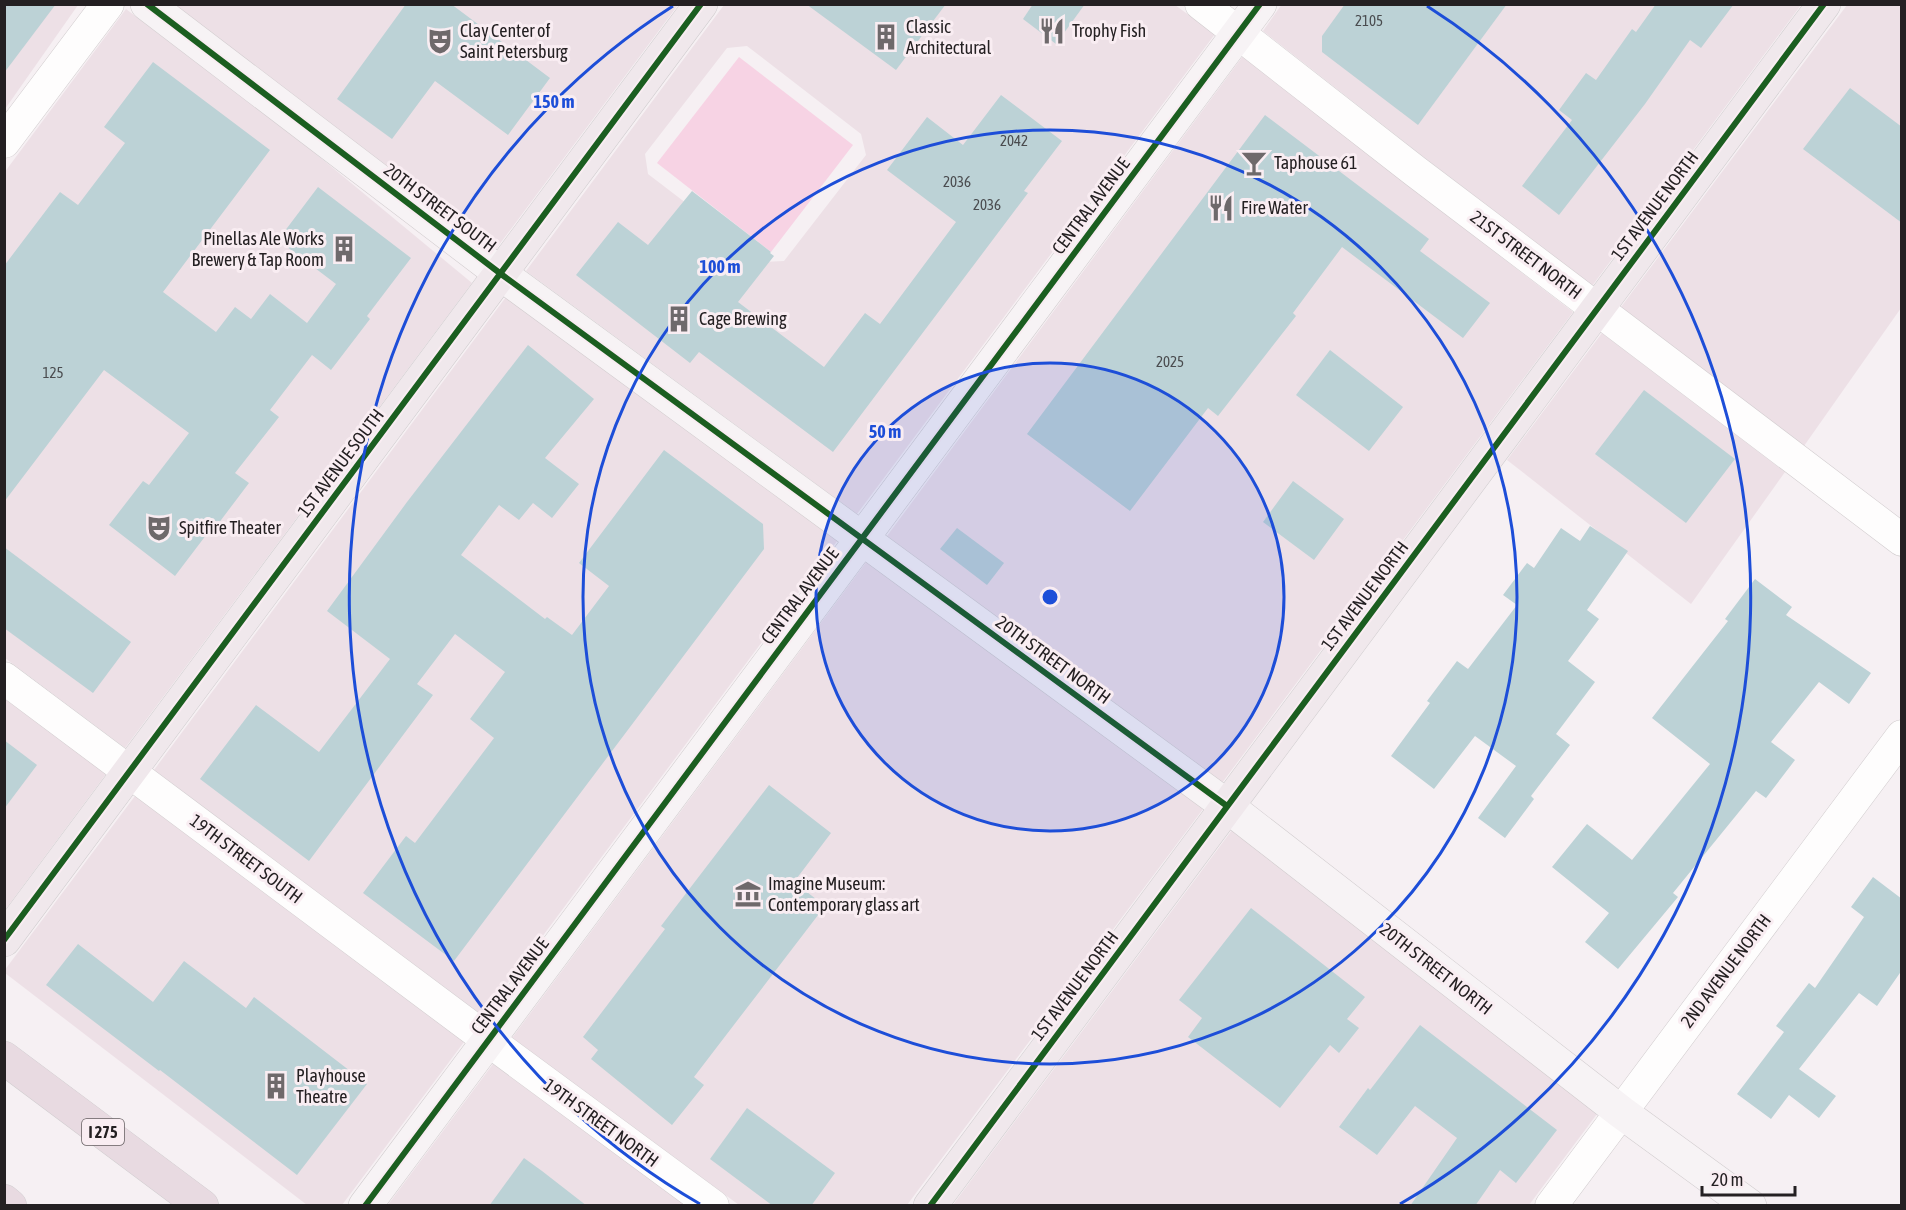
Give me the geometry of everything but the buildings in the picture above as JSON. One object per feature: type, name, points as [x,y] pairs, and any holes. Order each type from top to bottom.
[{"type":"highway","name":"I 275","points":[[4,1058],[202,1206]]},
{"type":"highway","points":[[4,1202],[10,1206]]},
{"type":"main road","name":"1ST AVENUE SOUTH","points":[[4,940],[701,4]]},
{"type":"main road","name":"1ST AVENUE NORTH","points":[[930,1206],[1824,4]]},
{"type":"street","points":[[4,142],[108,4]]},
{"type":"street","name":"20TH STREET SOUTH","points":[[147,4],[501,273],[862,538]]},
{"type":"street","name":"21ST STREET NORTH","points":[[1201,4],[1415,171],[1902,540]]},
{"type":"street","name":"CENTRAL AVENUE","points":[[365,1206],[1260,4]]},
{"type":"street","name":"20TH STREET NORTH","points":[[862,538],[1227,806],[1621,1112],[1750,1206]]},
{"type":"street","name":"19TH STREET SOUTH","points":[[4,678],[488,1040]]},
{"type":"street","name":"2ND AVENUE NORTH","points":[[1551,1206],[1902,736]]},
{"type":"street","name":"19TH STREET NORTH","points":[[488,1040],[713,1206]]},
{"type":"shaded area","points":[[1282,4],[1801,5],[1592,286],[1263,31]]},
{"type":"shaded area","points":[[5,5],[78,5],[5,109]]},
{"type":"shaded area","points":[[173,5],[678,5],[496,249]]},
{"type":"shaded area","points":[[724,5],[1175,5],[1215,34],[857,514],[526,271]],"holes":[[[747,46],[861,134],[866,155],[784,261],[763,262],[648,174],[645,154],[727,48]]]},
{"type":"shaded area","points":[[1847,5],[1901,5],[1901,308],[1804,446],[1621,307]]},
{"type":"shaded area","points":[[126,9],[310,149],[472,283],[125,748],[5,658],[4,173]]},
{"type":"shaded area","points":[[1243,56],[1573,312],[1222,783],[887,536]]},
{"type":"shaded area","points":[[739,57],[853,145],[771,252],[657,163]]},
{"type":"shaded area","points":[[506,297],[838,540],[483,1016],[154,770]]},
{"type":"shaded area","points":[[1602,333],[1785,472],[1691,604],[1507,460]]},
{"type":"shaded area","points":[[867,561],[1203,809],[907,1205],[739,1205],[512,1038]]},
{"type":"shaded area","points":[[4,698],[106,774],[5,910],[4,910]]},
{"type":"shaded area","points":[[135,796],[464,1042],[342,1205],[307,1205],[5,973],[4,971]]},
{"type":"shaded area","points":[[1232,830],[1597,1114],[1529,1205],[952,1206]]},
{"type":"shaded area","points":[[493,1064],[685,1205],[387,1206]]},
{"type":"cycle path","points":[[147,4],[501,274],[1227,806]]},
{"type":"cycle path","points":[[4,940],[701,4]]},
{"type":"cycle path","points":[[365,1206],[1260,4]]},
{"type":"cycle path","points":[[930,1206],[1824,4]]},
{"type":"place","name":"Trophy Fish","points":[[1052,31]]},
{"type":"place","name":"Classic Architectural","points":[[886,37]]},
{"type":"place","name":"Clay Center of Saint Petersburg","points":[[440,41]]},
{"type":"place","name":"Taphouse 61","points":[[1254,163]]},
{"type":"place","name":"Fire Water","points":[[1221,208]]},
{"type":"place","name":"Pinellas Ale Works Brewery & Tap Room","points":[[344,249]]},
{"type":"place","name":"Cage Brewing","points":[[679,319]]},
{"type":"place","name":"Spitfire Theater","points":[[159,528]]},
{"type":"place","name":"Imagine Museum: Contemporary glass art","points":[[748,894]]},
{"type":"place","name":"Playhouse Theatre","points":[[276,1086]]}]
